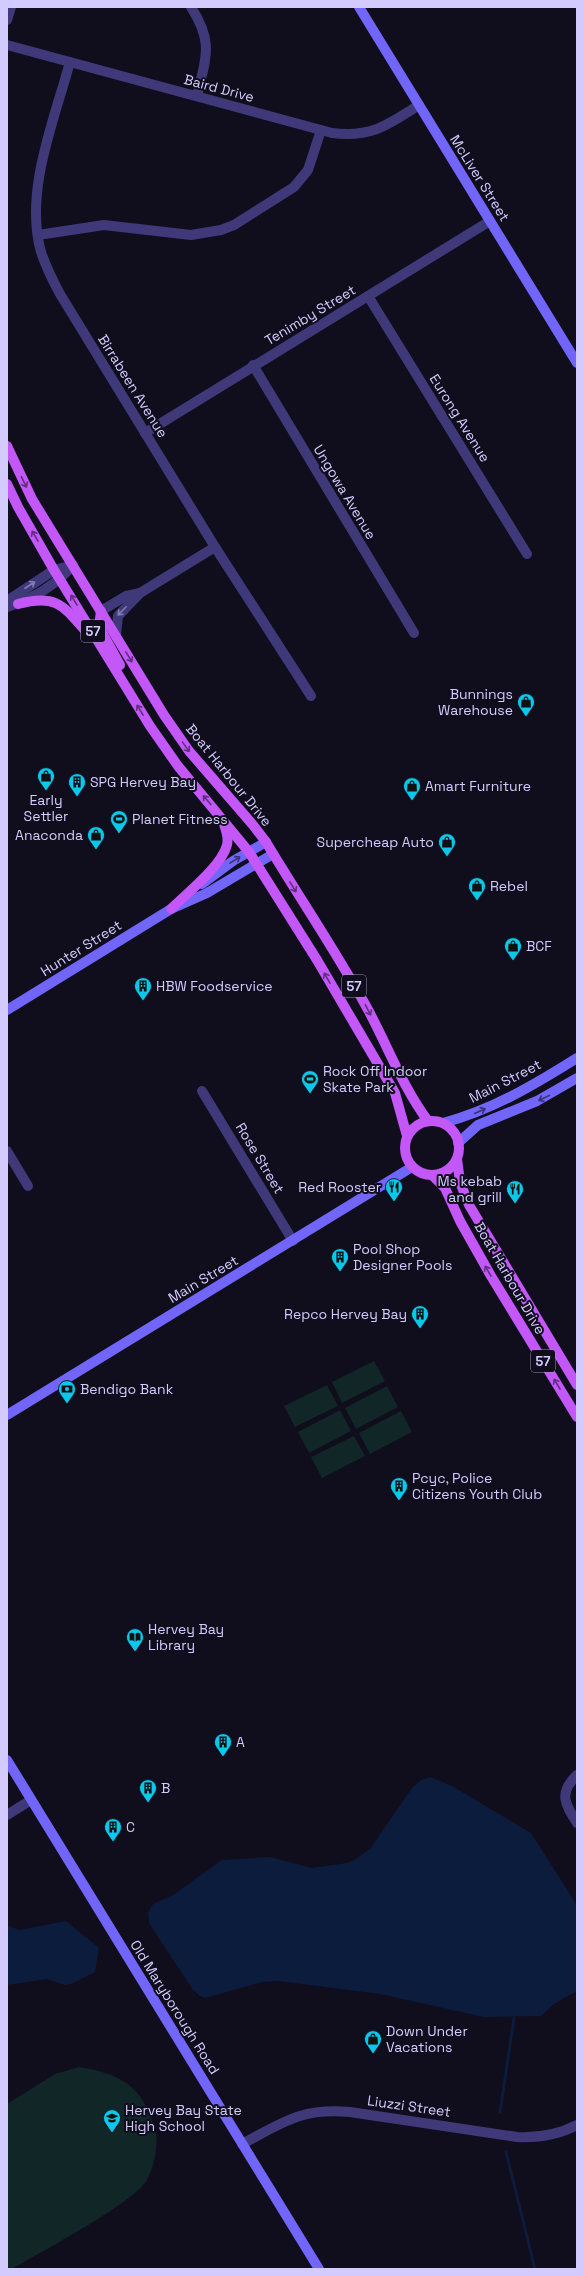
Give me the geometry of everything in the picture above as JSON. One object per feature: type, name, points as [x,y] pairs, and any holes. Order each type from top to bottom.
[{"type":"main road","name":"Boat Harbour Drive","points":[[7,446],[32,499],[189,751],[266,842],[365,1004],[389,1050],[407,1090],[428,1121]]},
{"type":"main road","name":"57","points":[[7,484],[18,507],[54,570],[61,579],[130,693],[178,766],[221,816],[249,852],[317,960],[394,1093],[407,1136],[405,1152],[412,1167],[425,1174],[432,1175]]},
{"type":"main road","points":[[18,604],[36,599],[57,603],[65,608],[104,651]]},
{"type":"main road","points":[[101,611],[99,627],[119,663],[130,693]]},
{"type":"main road","points":[[171,910],[210,870],[227,846],[228,837],[221,816]]},
{"type":"main road","points":[[407,1136],[419,1124],[428,1121],[443,1123],[455,1135],[458,1143]]},
{"type":"main road","name":"57","points":[[457,1159],[458,1143]]},
{"type":"main road","name":"Boat Harbour Drive","points":[[457,1159],[460,1182],[469,1205],[577,1385]]},
{"type":"main road","points":[[432,1175],[447,1170],[457,1159]]},
{"type":"main road","name":"Boat Harbour Drive","points":[[432,1175],[445,1188],[488,1270],[577,1417]]},
{"type":"street","points":[[7,20],[11,7]]},
{"type":"street","points":[[191,7],[205,34],[207,47],[197,96]]},
{"type":"street","name":"McLiver Street","points":[[359,7],[577,363]]},
{"type":"street","name":"Baird Drive","points":[[7,45],[321,130],[345,135],[370,133],[382,128],[419,105]]},
{"type":"street","name":"Birrabeen Avenue","points":[[70,62],[37,189],[36,219],[38,235],[45,263],[60,294],[215,547],[311,696]]},
{"type":"street","points":[[38,235],[104,225],[178,234],[208,234],[221,230],[234,225],[294,187],[308,170],[321,130]]},
{"type":"street","name":"Tenimby Street","points":[[146,434],[253,366],[490,221]]},
{"type":"street","name":"Eurong Avenue","points":[[368,296],[527,554]]},
{"type":"street","name":"Ungowa Avenue","points":[[253,366],[414,634]]},
{"type":"street","points":[[116,635],[118,616],[140,593],[215,547]]},
{"type":"street","points":[[7,601],[54,570],[73,565]]},
{"type":"street","points":[[7,607],[18,604],[61,579],[73,565]]},
{"type":"street","points":[[101,611],[126,596],[140,593]]},
{"type":"street","name":"Hunter Street","points":[[171,910],[220,870],[266,842]]},
{"type":"street","name":"Hunter Street","points":[[7,1010],[171,910],[207,893],[273,854]]},
{"type":"street","name":"Main Street","points":[[443,1123],[464,1117],[524,1090],[577,1058]]},
{"type":"street","name":"Main Street","points":[[458,1143],[478,1125],[537,1102],[577,1078]]},
{"type":"street","name":"Rose Street","points":[[202,1091],[293,1241]]},
{"type":"street","points":[[7,1150],[28,1186]]},
{"type":"street","name":"Main Street","points":[[7,1415],[412,1167]]},
{"type":"street","name":"Old Maryborough Road","points":[[7,1760],[319,2269]]},
{"type":"street","points":[[577,1775],[568,1784],[566,1791],[567,1806],[577,1823]]},
{"type":"street","points":[[7,1815],[31,1800]]},
{"type":"street","name":"Liuzzi Street","points":[[242,2144],[290,2119],[306,2113],[323,2111],[350,2112],[517,2138],[534,2138],[550,2135],[577,2125]]},
{"type":"green space","points":[[374,1361],[385,1381],[342,1403],[332,1382]]},
{"type":"green space","points":[[327,1385],[338,1406],[295,1427],[284,1406]]},
{"type":"green space","points":[[387,1386],[398,1407],[356,1429],[345,1408]]},
{"type":"green space","points":[[340,1410],[351,1431],[309,1453],[298,1432]]},
{"type":"green space","points":[[401,1411],[412,1432],[370,1454],[359,1433]]},
{"type":"green space","points":[[354,1436],[365,1456],[322,1478],[311,1457]]},
{"type":"green space","points":[[79,2067],[112,2075],[130,2086],[144,2102],[156,2133],[156,2151],[152,2169],[147,2180],[139,2190],[106,2214],[12,2269],[7,2269],[7,2104],[55,2074]]},
{"type":"water","points":[[430,1777],[452,1786],[531,1833],[577,1905],[577,1991],[554,2004],[541,2016],[484,2017],[380,1994],[278,1981],[262,1982],[205,1998],[193,1990],[149,1923],[148,1912],[153,1904],[173,1895],[222,1860],[270,1857],[312,1868],[347,1863],[354,1860],[370,1849],[412,1788],[421,1780]]},
{"type":"water","points":[[66,1921],[99,1948],[95,1972],[71,1984],[65,1985],[47,1979],[7,1985],[7,1925],[19,1930]]},
{"type":"waterway","points":[[500,2112],[514,2018]]},
{"type":"waterway","points":[[506,2152],[535,2269]]},
{"type":"place","name":"Bunnings Warehouse","points":[[526,717]]},
{"type":"place","name":"Early Settler","points":[[46,791]]},
{"type":"place","name":"SPG Hervey Bay","points":[[77,797]]},
{"type":"place","name":"Amart Furniture","points":[[412,801]]},
{"type":"place","name":"Planet Fitness","points":[[119,834]]},
{"type":"place","name":"Anaconda","points":[[96,850]]},
{"type":"place","name":"Supercheap Auto","points":[[447,857]]},
{"type":"place","name":"Rebel","points":[[477,901]]},
{"type":"place","name":"BCF","points":[[513,961]]},
{"type":"place","name":"HBW Foodservice","points":[[143,1001]]},
{"type":"place","name":"Rock Off Indoor Skate Park","points":[[310,1094]]},
{"type":"place","name":"Red Rooster","points":[[394,1202]]},
{"type":"place","name":"Ms kebab and grill","points":[[515,1204]]},
{"type":"place","name":"Pool Shop Designer Pools","points":[[340,1272]]},
{"type":"place","name":"Repco Hervey Bay","points":[[420,1329]]},
{"type":"place","name":"Bendigo Bank","points":[[67,1404]]},
{"type":"place","name":"Pcyc, Police Citizens Youth Club","points":[[399,1501]]},
{"type":"place","name":"Hervey Bay Library","points":[[135,1652]]},
{"type":"place","name":"A","points":[[223,1757]]},
{"type":"place","name":"B","points":[[148,1803]]},
{"type":"place","name":"C","points":[[113,1842]]},
{"type":"place","name":"Down Under Vacations","points":[[373,2054]]},
{"type":"place","name":"Hervey Bay State High School","points":[[112,2133]]}]
